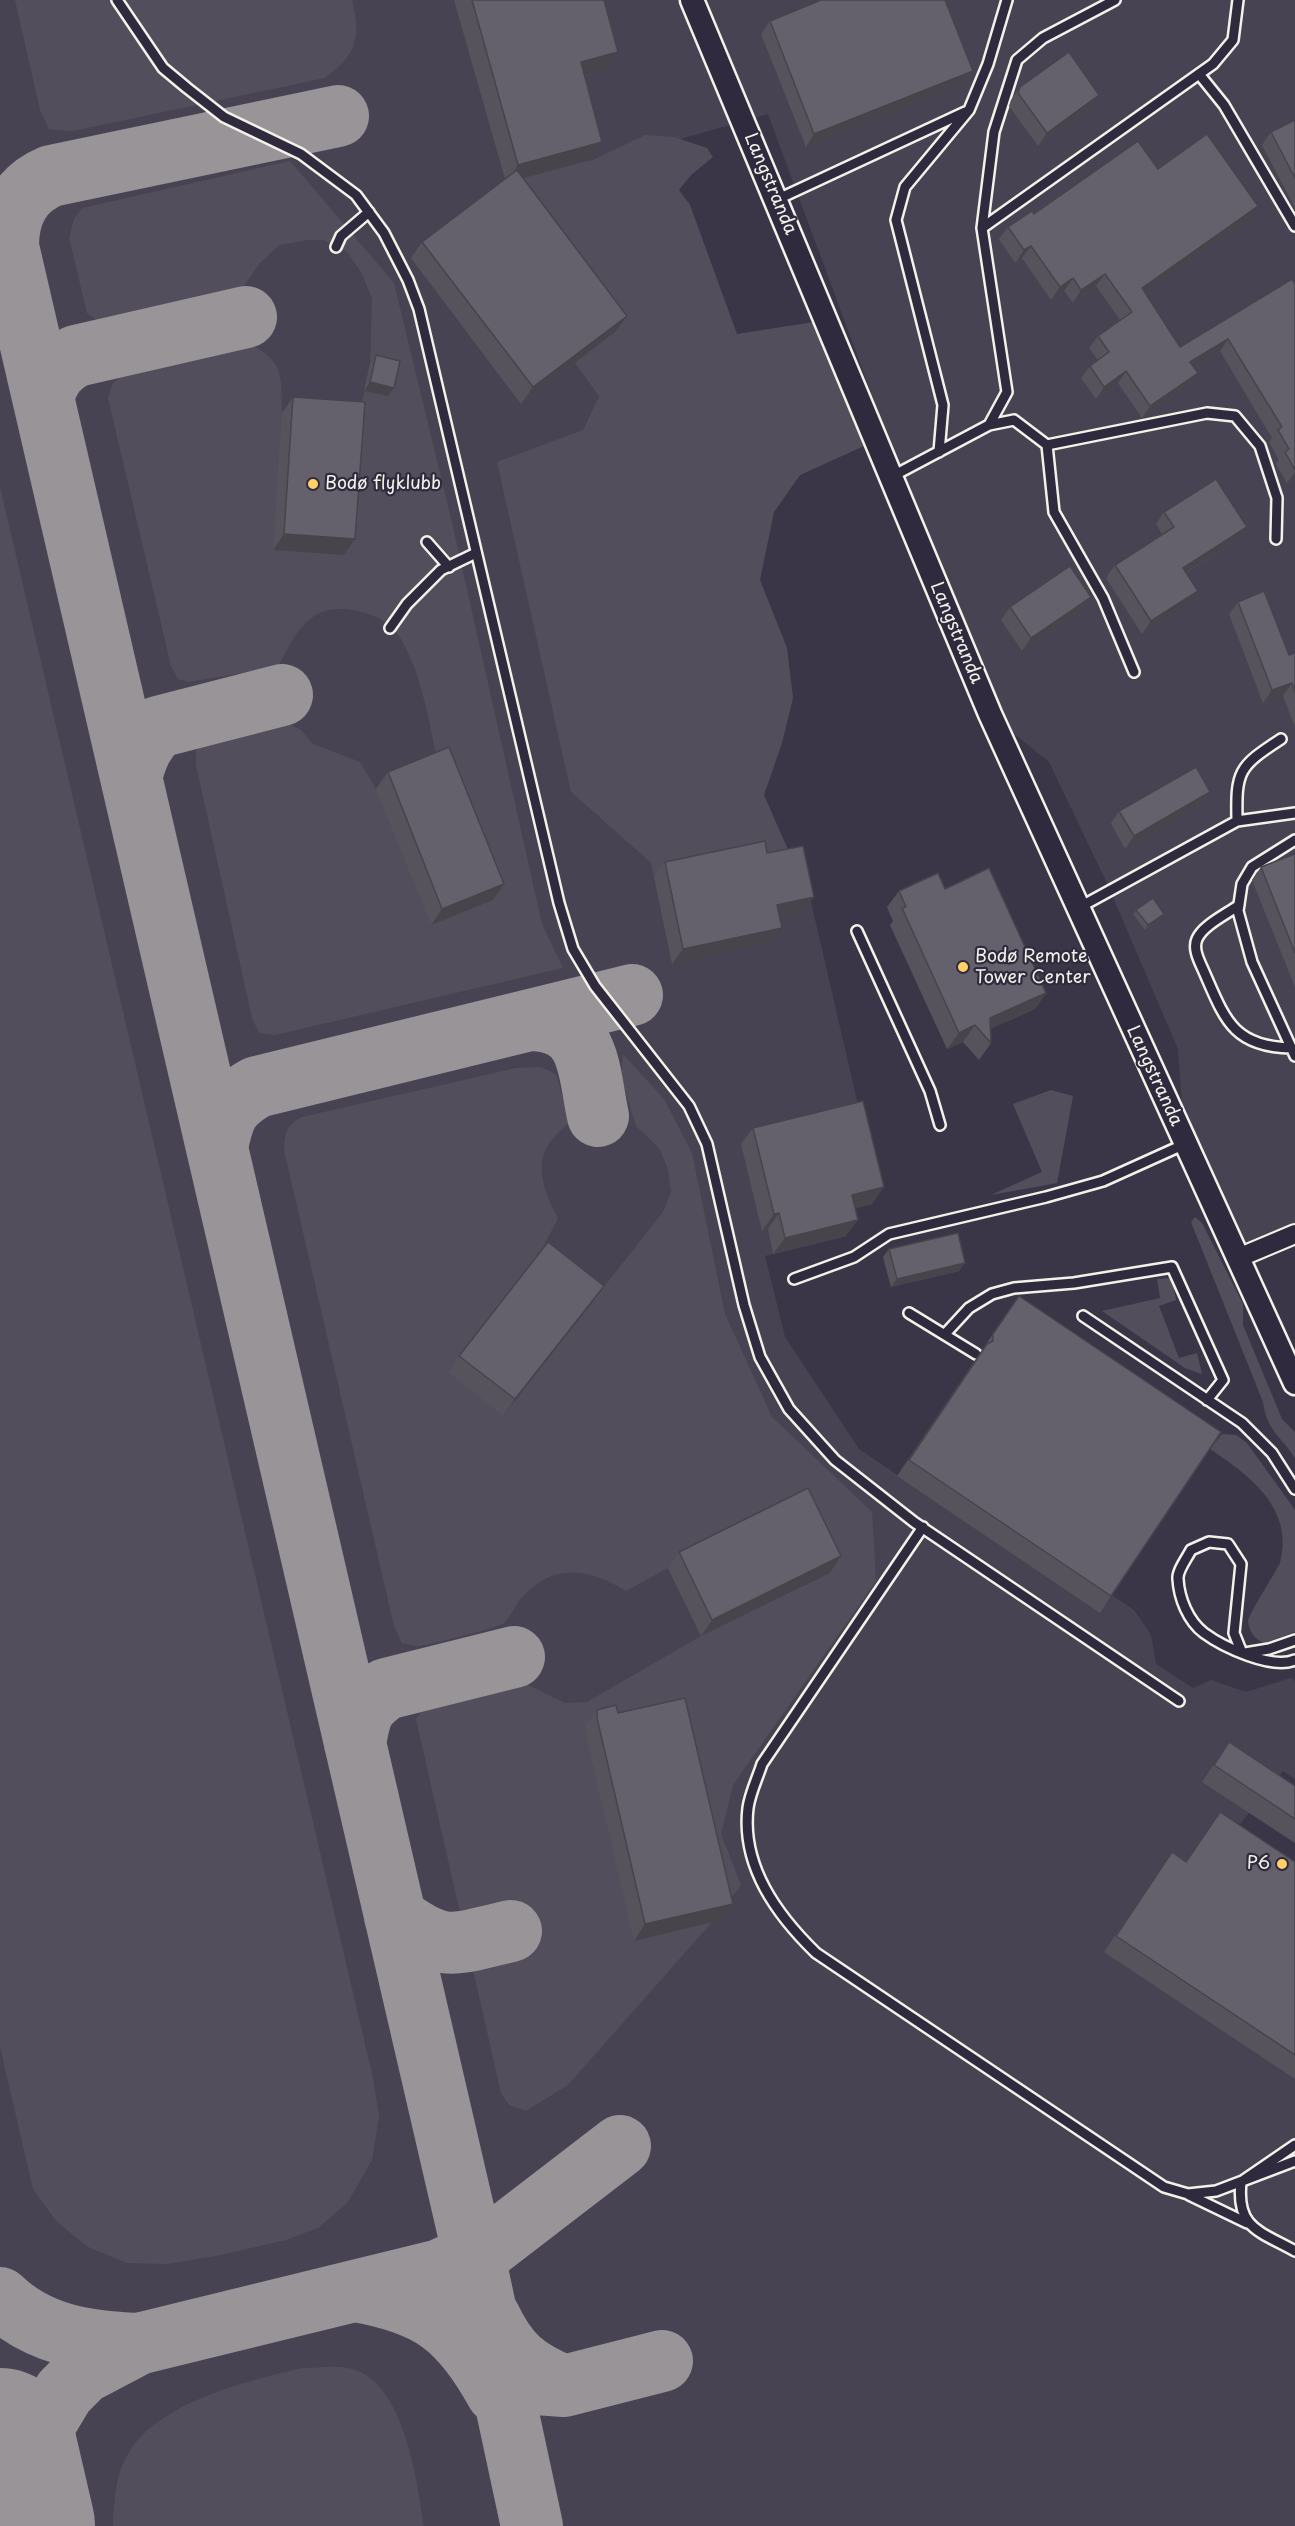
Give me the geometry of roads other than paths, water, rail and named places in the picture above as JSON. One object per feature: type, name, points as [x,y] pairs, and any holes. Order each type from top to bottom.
[{"type":"street","name":"Langstranda","points":[[692,0],[990,714],[1295,1383]]},
{"type":"street","points":[[1238,1258],[1295,1234]]},
{"type":"lane","points":[[117,0],[163,68],[224,117],[301,154],[356,195],[389,242],[419,309],[558,903],[573,949],[595,986],[689,1106],[707,1144],[744,1305],[760,1357],[789,1409],[835,1460],[923,1527],[1179,1701]]},
{"type":"lane","points":[[939,452],[943,405],[896,220],[905,187],[969,110],[988,64],[1007,0]]},
{"type":"lane","points":[[989,425],[1007,392],[998,316],[982,228],[994,132],[1017,60],[1043,38],[1115,0]]},
{"type":"lane","points":[[982,228],[1213,64],[1233,40],[1238,0]]},
{"type":"lane","points":[[1198,74],[1224,105],[1295,226]]},
{"type":"lane","points":[[776,200],[969,110]]},
{"type":"lane","points":[[336,247],[341,236],[369,212]]},
{"type":"lane","points":[[1047,445],[1207,413],[1235,416],[1260,446],[1277,498],[1276,539]]},
{"type":"lane","points":[[890,477],[989,425],[1014,420],[1047,445],[1054,512],[1103,598],[1134,672]]},
{"type":"lane","points":[[427,542],[449,567]]},
{"type":"lane","points":[[390,628],[407,604],[441,570],[476,553]]},
{"type":"lane","points":[[1237,821],[1237,787],[1241,771],[1254,756],[1281,739]]},
{"type":"lane","points":[[1077,908],[1237,821],[1295,813]]},
{"type":"lane","points":[[1293,1052],[1252,962],[1239,904],[1242,884],[1252,867],[1295,840]]},
{"type":"lane","points":[[1239,904],[1202,932],[1196,941],[1196,952],[1222,1015],[1232,1028],[1258,1043],[1293,1052]]},
{"type":"lane","points":[[857,931],[930,1091],[940,1125]]},
{"type":"lane","points":[[794,1279],[854,1257],[889,1234],[1046,1197],[1103,1181],[1185,1144]]},
{"type":"lane","points":[[945,1334],[969,1308],[992,1294],[1014,1288],[1074,1283],[1172,1267],[1223,1380],[1207,1400]]},
{"type":"lane","points":[[909,1313],[976,1354]]},
{"type":"lane","points":[[1083,1316],[1242,1423],[1272,1453],[1295,1489]]},
{"type":"lane","points":[[923,1527],[762,1764],[748,1808],[750,1853],[768,1896],[788,1926],[816,1953],[1164,2187],[1188,2194],[1295,2251]]},
{"type":"lane","points":[[1242,1653],[1234,1633],[1241,1564],[1228,1544],[1209,1542],[1191,1550],[1177,1577],[1184,1608],[1202,1632],[1242,1653],[1274,1663],[1287,1664],[1295,1660]]},
{"type":"lane","points":[[1242,1653],[1269,1649],[1295,1640]]},
{"type":"lane","points":[[1246,2223],[1239,2202],[1241,2182],[1295,2145]]},
{"type":"lane","points":[[1188,2194],[1216,2191],[1295,2161]]},
{"type":"place","name":"Bodø flyklubb","points":[[313,484]]},
{"type":"place","name":"Bodø Remote Tower Center","points":[[963,967]]},
{"type":"place","name":"P6","points":[[1282,1864]]}]
